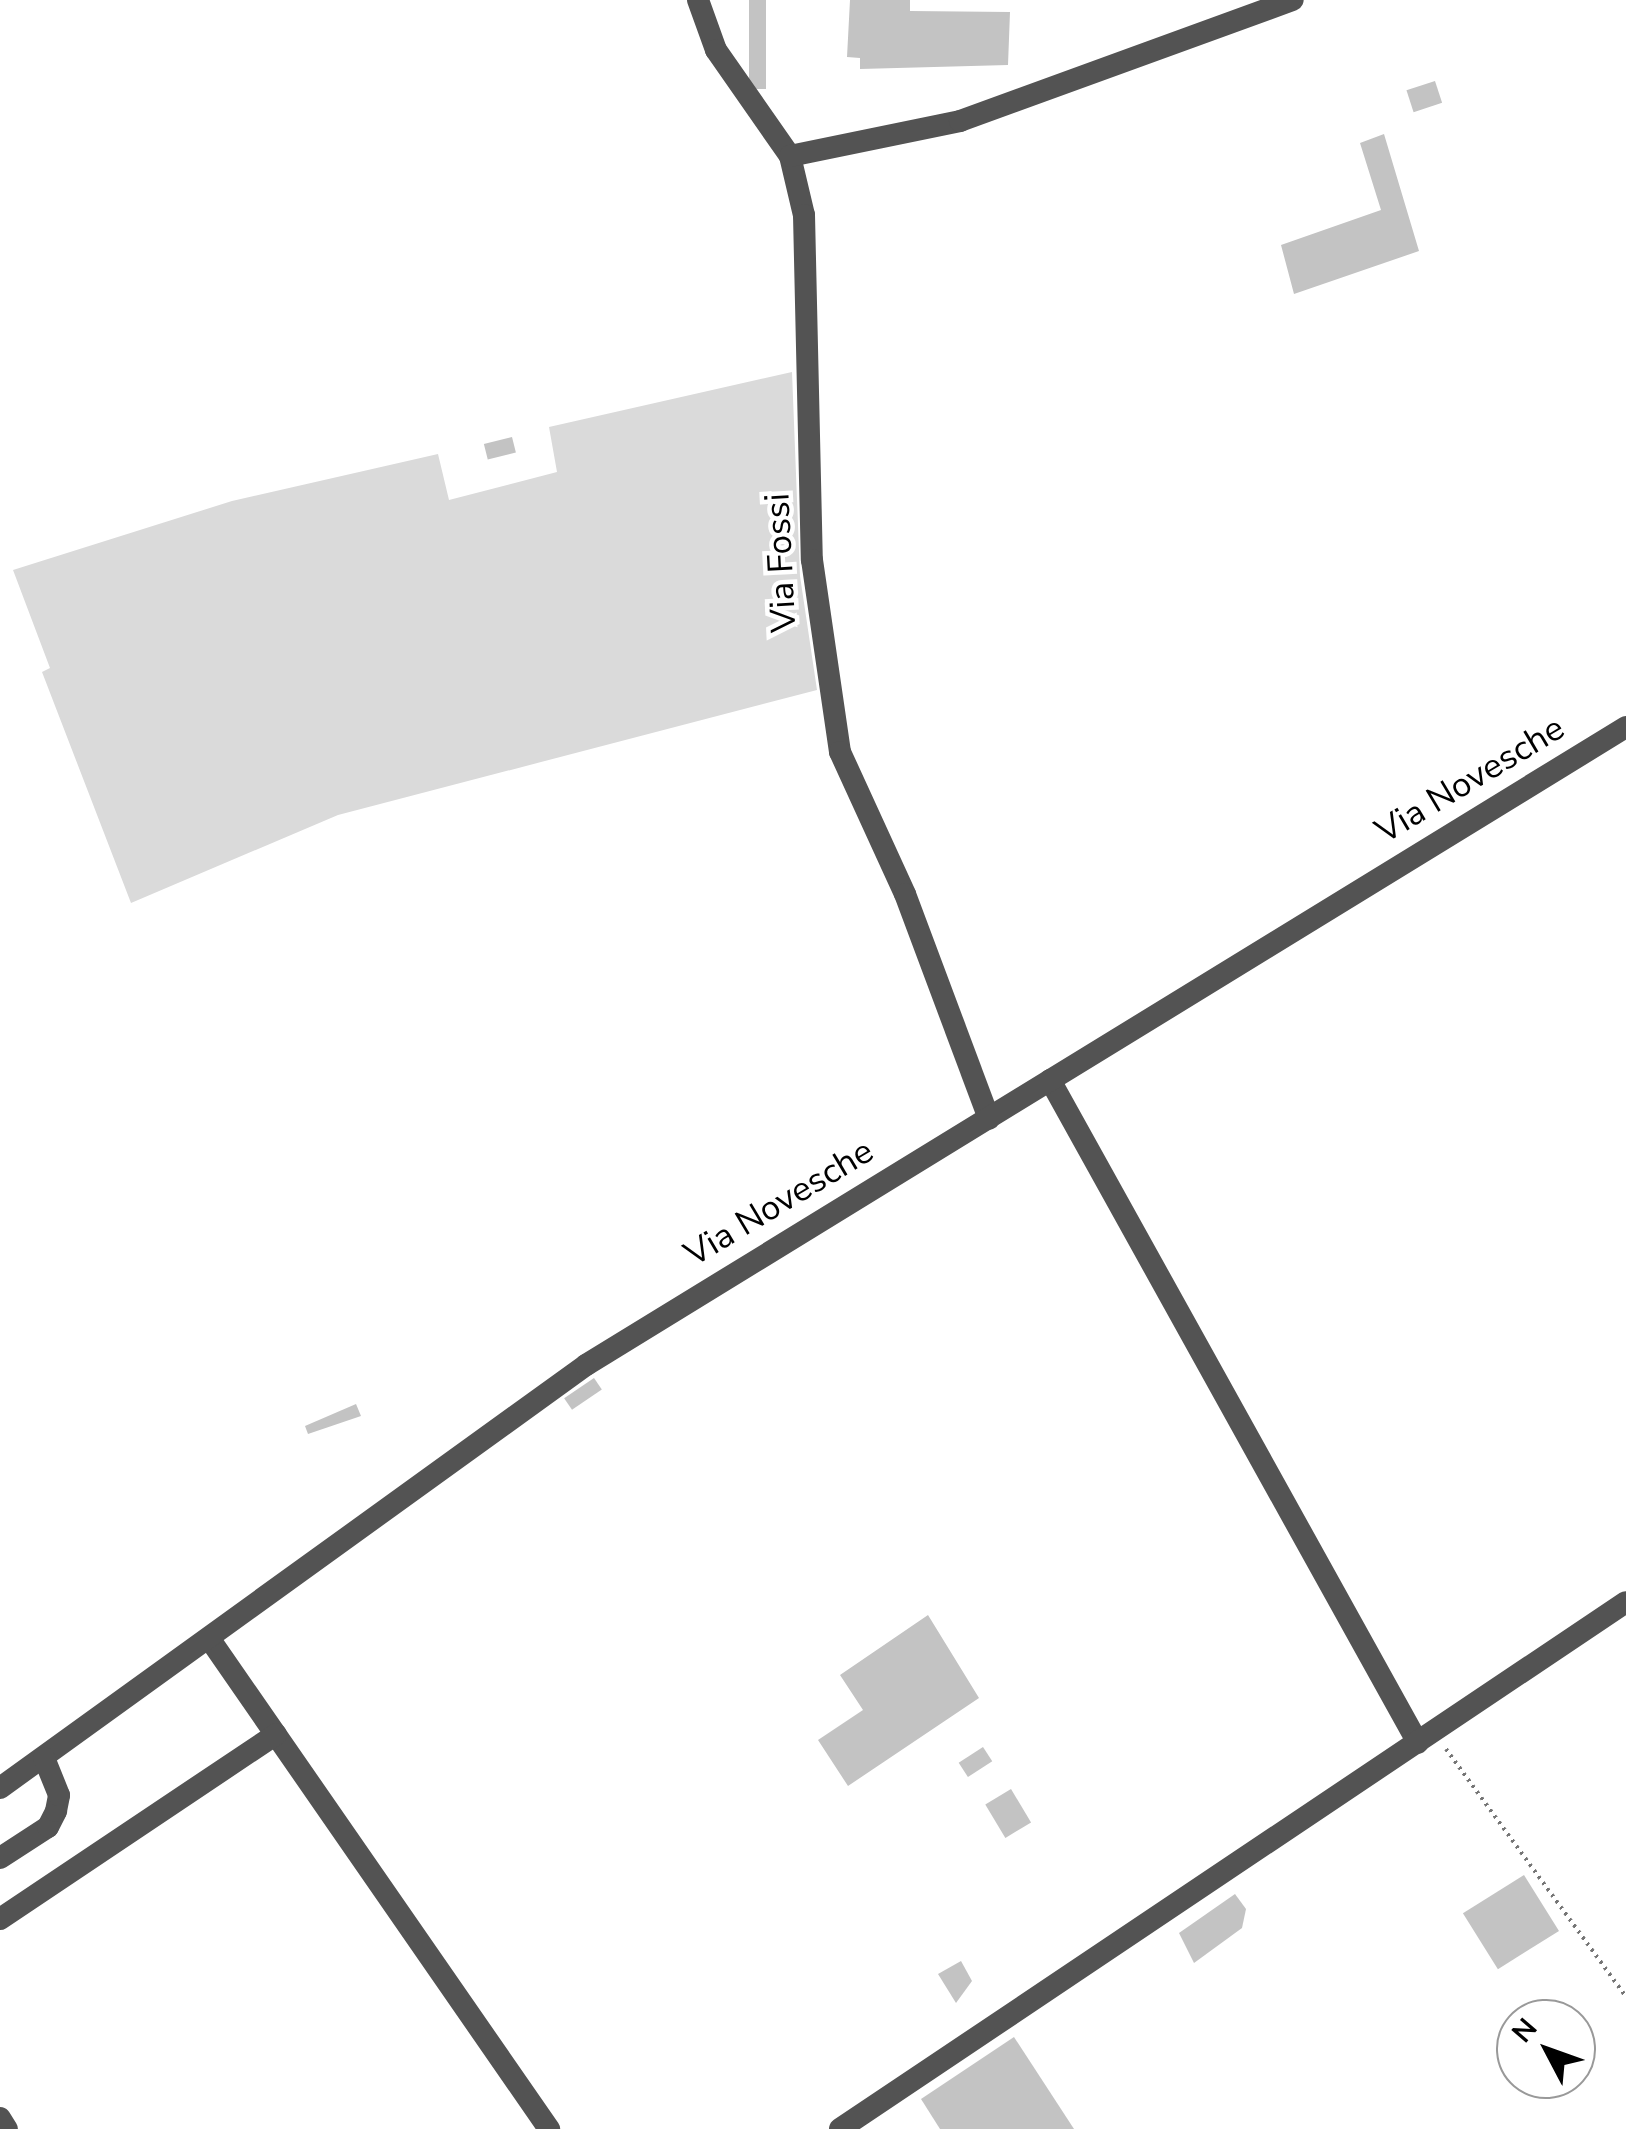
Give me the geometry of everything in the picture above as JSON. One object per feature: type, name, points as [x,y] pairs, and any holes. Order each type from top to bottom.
[{"type":"street","name":"Via Fossi","points":[[698,0],[716,50],[790,156],[804,216],[812,560],[840,752],[905,894],[989,1118]]},
{"type":"street","points":[[790,156],[960,121],[1292,0]]},
{"type":"street","name":"Via Novesche","points":[[0,1788],[211,1641],[586,1364],[1626,727]]},
{"type":"street","points":[[1050,1080],[1426,1738]]},
{"type":"street","points":[[840,2129],[1626,1602]]},
{"type":"street","points":[[211,1641],[550,2129]]},
{"type":"street","points":[[0,1919],[276,1734]]},
{"type":"street","points":[[0,1858],[48,1827],[56,1812],[59,1795],[44,1758]]},
{"type":"street","points":[[0,2118],[7,2129]]},
{"type":"path","points":[[1426,1738],[1501,1814],[1626,1996]]},
{"type":"shaded area","points":[[792,372],[800,576],[817,690],[338,815],[131,903],[42,672],[50,668],[13,570],[232,501],[438,454],[449,500],[557,472],[549,427]]},
{"type":"building","points":[[749,0],[766,0],[766,89],[749,89]]},
{"type":"building","points":[[850,0],[910,0],[910,11],[1010,12],[1008,65],[860,69],[860,58],[847,57]]},
{"type":"building","points":[[1435,81],[1442,103],[1414,112],[1406,90]]},
{"type":"building","points":[[1384,134],[1419,251],[1294,294],[1281,245],[1381,210],[1360,143]]},
{"type":"building","points":[[512,437],[516,453],[488,460],[484,444]]},
{"type":"building","points":[[594,1378],[602,1390],[572,1410],[564,1398]]},
{"type":"building","points":[[356,1404],[361,1416],[308,1434],[305,1426]]},
{"type":"building","points":[[928,1615],[979,1698],[848,1786],[818,1740],[863,1710],[840,1675]]},
{"type":"building","points":[[983,1747],[992,1761],[968,1777],[959,1763]]},
{"type":"building","points":[[1011,1789],[1031,1822],[1005,1838],[985,1804]]},
{"type":"building","points":[[1524,1875],[1559,1931],[1498,1969],[1463,1913]]},
{"type":"building","points":[[1235,1894],[1246,1909],[1242,1928],[1194,1963],[1179,1933]]},
{"type":"building","points":[[961,1961],[972,1981],[956,2003],[938,1974]]},
{"type":"building","points":[[1014,2037],[1074,2129],[940,2129],[921,2099]]}]
